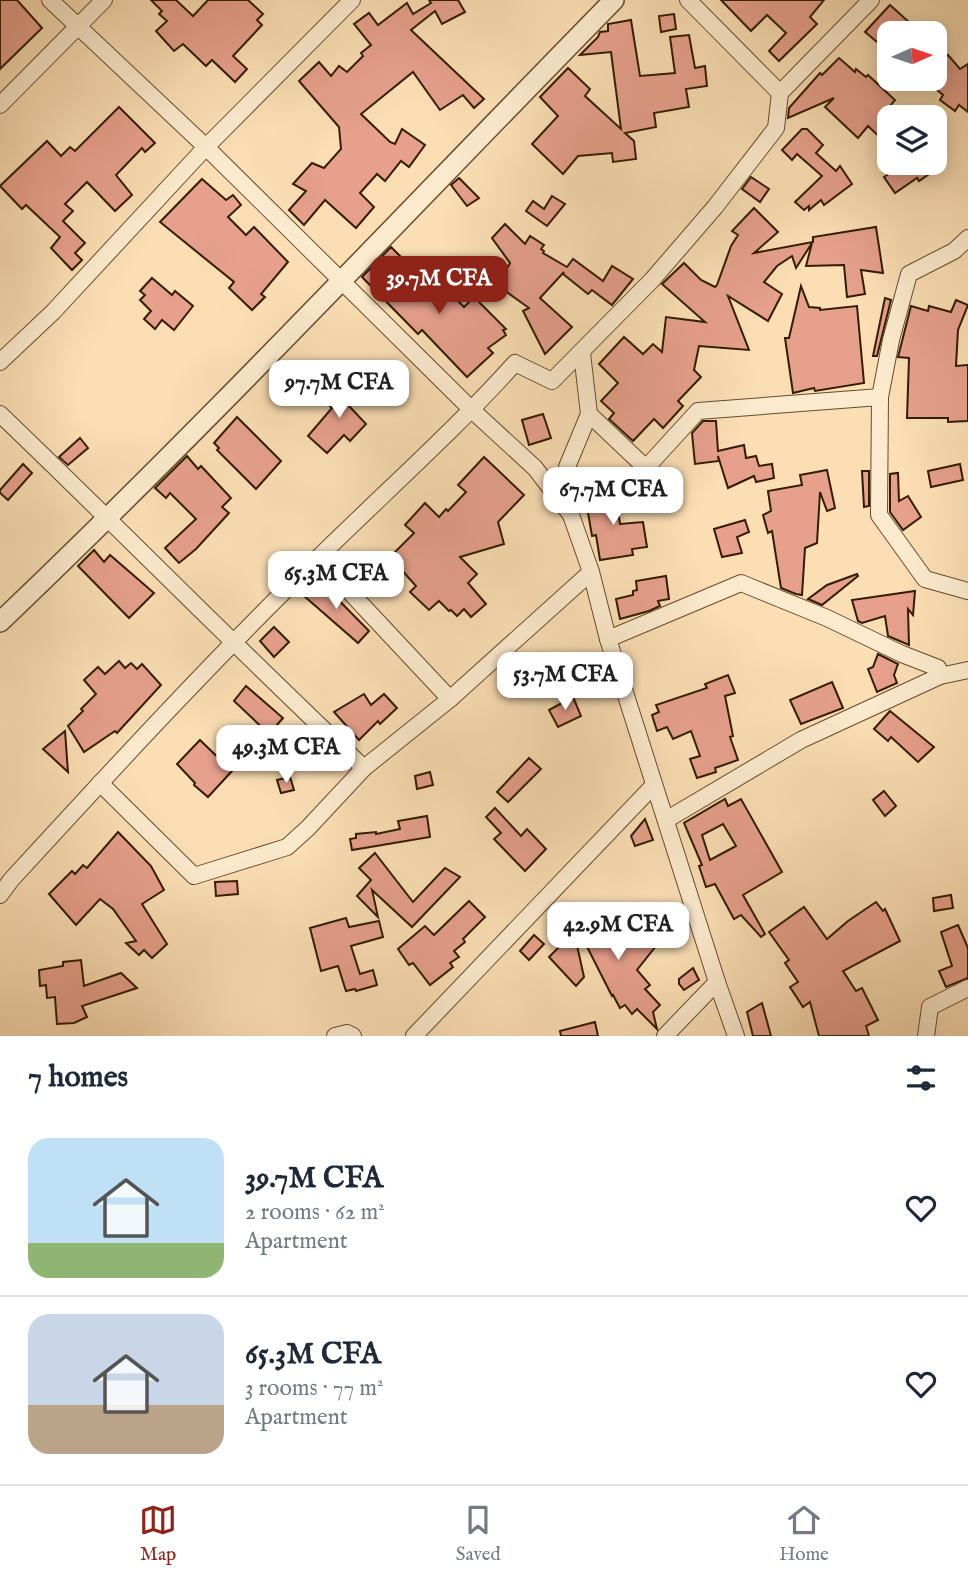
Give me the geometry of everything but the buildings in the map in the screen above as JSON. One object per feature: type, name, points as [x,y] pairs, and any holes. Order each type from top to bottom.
[{"type":"street","points":[[50,0],[206,147],[473,411],[535,468],[571,515]]},
{"type":"street","points":[[0,105],[104,0]]},
{"type":"street","points":[[0,362],[78,285],[206,147],[352,0]]},
{"type":"street","points":[[0,622],[109,518],[614,0]]},
{"type":"street","points":[[688,0],[780,93]]},
{"type":"street","points":[[0,895],[100,783],[318,558],[473,411],[515,363],[552,381],[582,353],[706,218],[776,128],[780,93],[871,0]]},
{"type":"street","points":[[968,238],[954,250],[909,274],[891,340],[880,397],[879,514],[925,579],[968,591]]},
{"type":"street","points":[[582,353],[589,414],[567,467],[571,515],[592,572],[608,639],[736,1036]]},
{"type":"street","points":[[589,414],[646,468],[698,411],[880,397]]},
{"type":"street","points":[[0,414],[109,518],[234,645],[364,768]]},
{"type":"street","points":[[318,558],[450,699]]},
{"type":"street","points":[[100,783],[194,876],[287,847],[309,828],[364,768],[450,699],[592,572]]},
{"type":"street","points":[[608,639],[741,583],[938,668],[940,676]]},
{"type":"street","points":[[666,820],[802,740],[940,676],[968,670]]},
{"type":"street","points":[[414,1036],[654,785]]},
{"type":"street","points":[[665,1036],[717,982]]},
{"type":"street","points":[[926,1036],[930,1007],[968,988]]},
{"type":"street","points":[[335,1036],[347,1032],[353,1036]]}]
